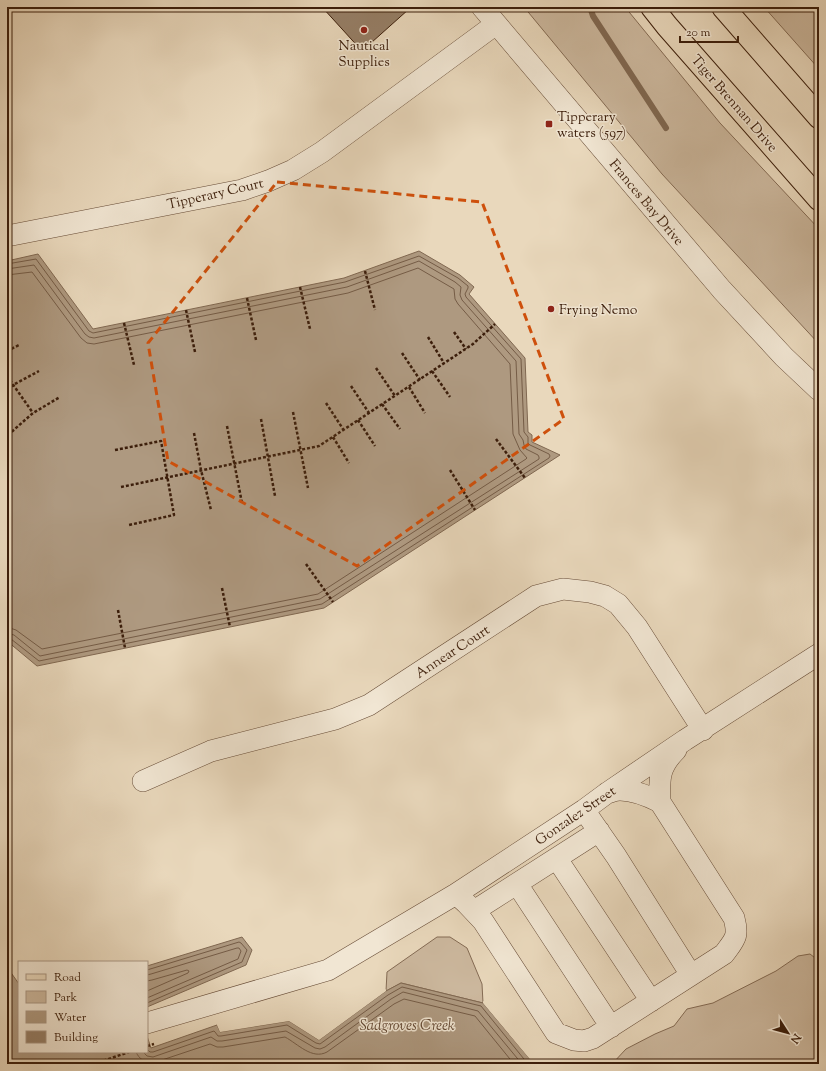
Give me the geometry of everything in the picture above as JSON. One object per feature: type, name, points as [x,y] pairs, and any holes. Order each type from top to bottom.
[{"type":"main road","name":"Tiger Brennan Drive","points":[[652,7],[819,199]]},
{"type":"main road","points":[[723,7],[819,117]]},
{"type":"street","name":"Frances Bay Drive","points":[[482,7],[722,290],[784,357],[819,390]]},
{"type":"street","name":"Tipperary Court","points":[[7,236],[242,190],[268,181],[293,170],[322,152],[496,24]]},
{"type":"street","name":"Annear Court","points":[[143,781],[211,751],[335,719],[369,705],[536,596],[563,589],[590,592],[605,596],[618,604],[637,627],[703,730]]},
{"type":"street","name":"Gonzalez Street","points":[[148,1023],[328,970],[456,894],[584,810],[685,740],[703,730],[819,654]]},
{"type":"street","points":[[660,802],[662,769],[668,758],[685,740]]},
{"type":"street","points":[[456,894],[483,921],[556,1033],[574,1040],[584,1041],[594,1038],[724,954],[736,938],[737,927],[734,918],[660,802],[648,796],[634,792],[619,790],[607,793]]},
{"type":"street","points":[[584,810],[691,975]]},
{"type":"street","points":[[474,911],[599,831]]},
{"type":"street","points":[[557,859],[651,1001]]},
{"type":"street","points":[[517,884],[610,1027]]},
{"type":"path","points":[[365,271],[375,310]]},
{"type":"path","points":[[300,287],[310,329]]},
{"type":"path","points":[[247,298],[256,340]]},
{"type":"path","points":[[186,310],[195,352]]},
{"type":"path","points":[[124,323],[134,365]]},
{"type":"path","points":[[121,487],[319,446],[466,349],[495,324]]},
{"type":"path","points":[[454,332],[466,349]]},
{"type":"path","points":[[428,337],[444,363]]},
{"type":"path","points":[[7,351],[19,345]]},
{"type":"path","points":[[402,353],[420,380]]},
{"type":"path","points":[[376,368],[395,396]]},
{"type":"path","points":[[7,390],[13,385],[39,371]]},
{"type":"path","points":[[432,371],[450,397]]},
{"type":"path","points":[[7,376],[33,413]]},
{"type":"path","points":[[351,386],[369,413]]},
{"type":"path","points":[[409,387],[425,413]]},
{"type":"path","points":[[8,435],[33,413],[60,397]]},
{"type":"path","points":[[326,403],[343,429]]},
{"type":"path","points":[[382,404],[400,429]]},
{"type":"path","points":[[293,412],[308,488]]},
{"type":"path","points":[[261,419],[275,496]]},
{"type":"path","points":[[358,420],[375,446]]},
{"type":"path","points":[[227,426],[242,503]]},
{"type":"path","points":[[194,433],[210,510]]},
{"type":"path","points":[[333,437],[349,462]]},
{"type":"path","points":[[496,439],[525,478]]},
{"type":"path","points":[[115,450],[161,441],[168,477],[174,514],[129,525]]},
{"type":"path","points":[[450,470],[475,510]]},
{"type":"path","points":[[306,564],[333,602]]},
{"type":"path","points":[[222,588],[230,627]]},
{"type":"path","points":[[118,610],[125,648]]},
{"type":"path","points":[[94,1064],[126,1053]]},
{"type":"highlighted area","points":[[277,182],[482,202],[564,419],[357,566],[168,461],[148,343]]},
{"type":"green space","points":[[524,7],[625,7],[720,123],[819,229],[819,344],[662,174]]},
{"type":"green space","points":[[764,7],[819,7],[819,69]]},
{"type":"green space","points":[[437,937],[450,937],[467,948],[482,984],[483,1003],[401,983],[386,991],[387,972]]},
{"type":"green space","points":[[810,954],[819,961],[819,1064],[612,1064],[626,1049],[674,1026],[687,1009],[713,1003],[776,971],[798,956]]},
{"type":"water","points":[[419,251],[460,275],[474,287],[469,294],[525,358],[528,432],[532,435],[532,442],[560,455],[324,608],[37,666],[7,641],[7,261],[38,254],[93,329],[344,278]]},
{"type":"water","points":[[242,937],[252,950],[246,965],[148,1007],[148,966]]},
{"type":"water","name":"Sadgroves Creek","points":[[7,967],[18,983],[18,1053],[148,1053],[148,1039],[151,1048],[217,1025],[220,1032],[289,1021],[319,1040],[386,991],[401,983],[483,1003],[534,1064],[7,1064]]},
{"type":"pier","points":[[386,989],[386,991],[319,1040],[289,1021],[220,1032],[217,1025],[219,1025],[222,1030],[289,1019],[319,1037]]},
{"type":"pier","points":[[483,1001],[536,1064],[534,1064],[483,1003]]},
{"type":"building","name":"Nautical Supplies","points":[[322,7],[407,7],[409,9],[362,51]]},
{"type":"waterway","points":[[590,7],[593,16],[666,128]]},
{"type":"place","name":"Nautical Supplies","points":[[364,30]]},
{"type":"place","name":"Tipperary waters (597)","points":[[549,124]]},
{"type":"place","name":"Frying Nemo","points":[[551,309]]}]
